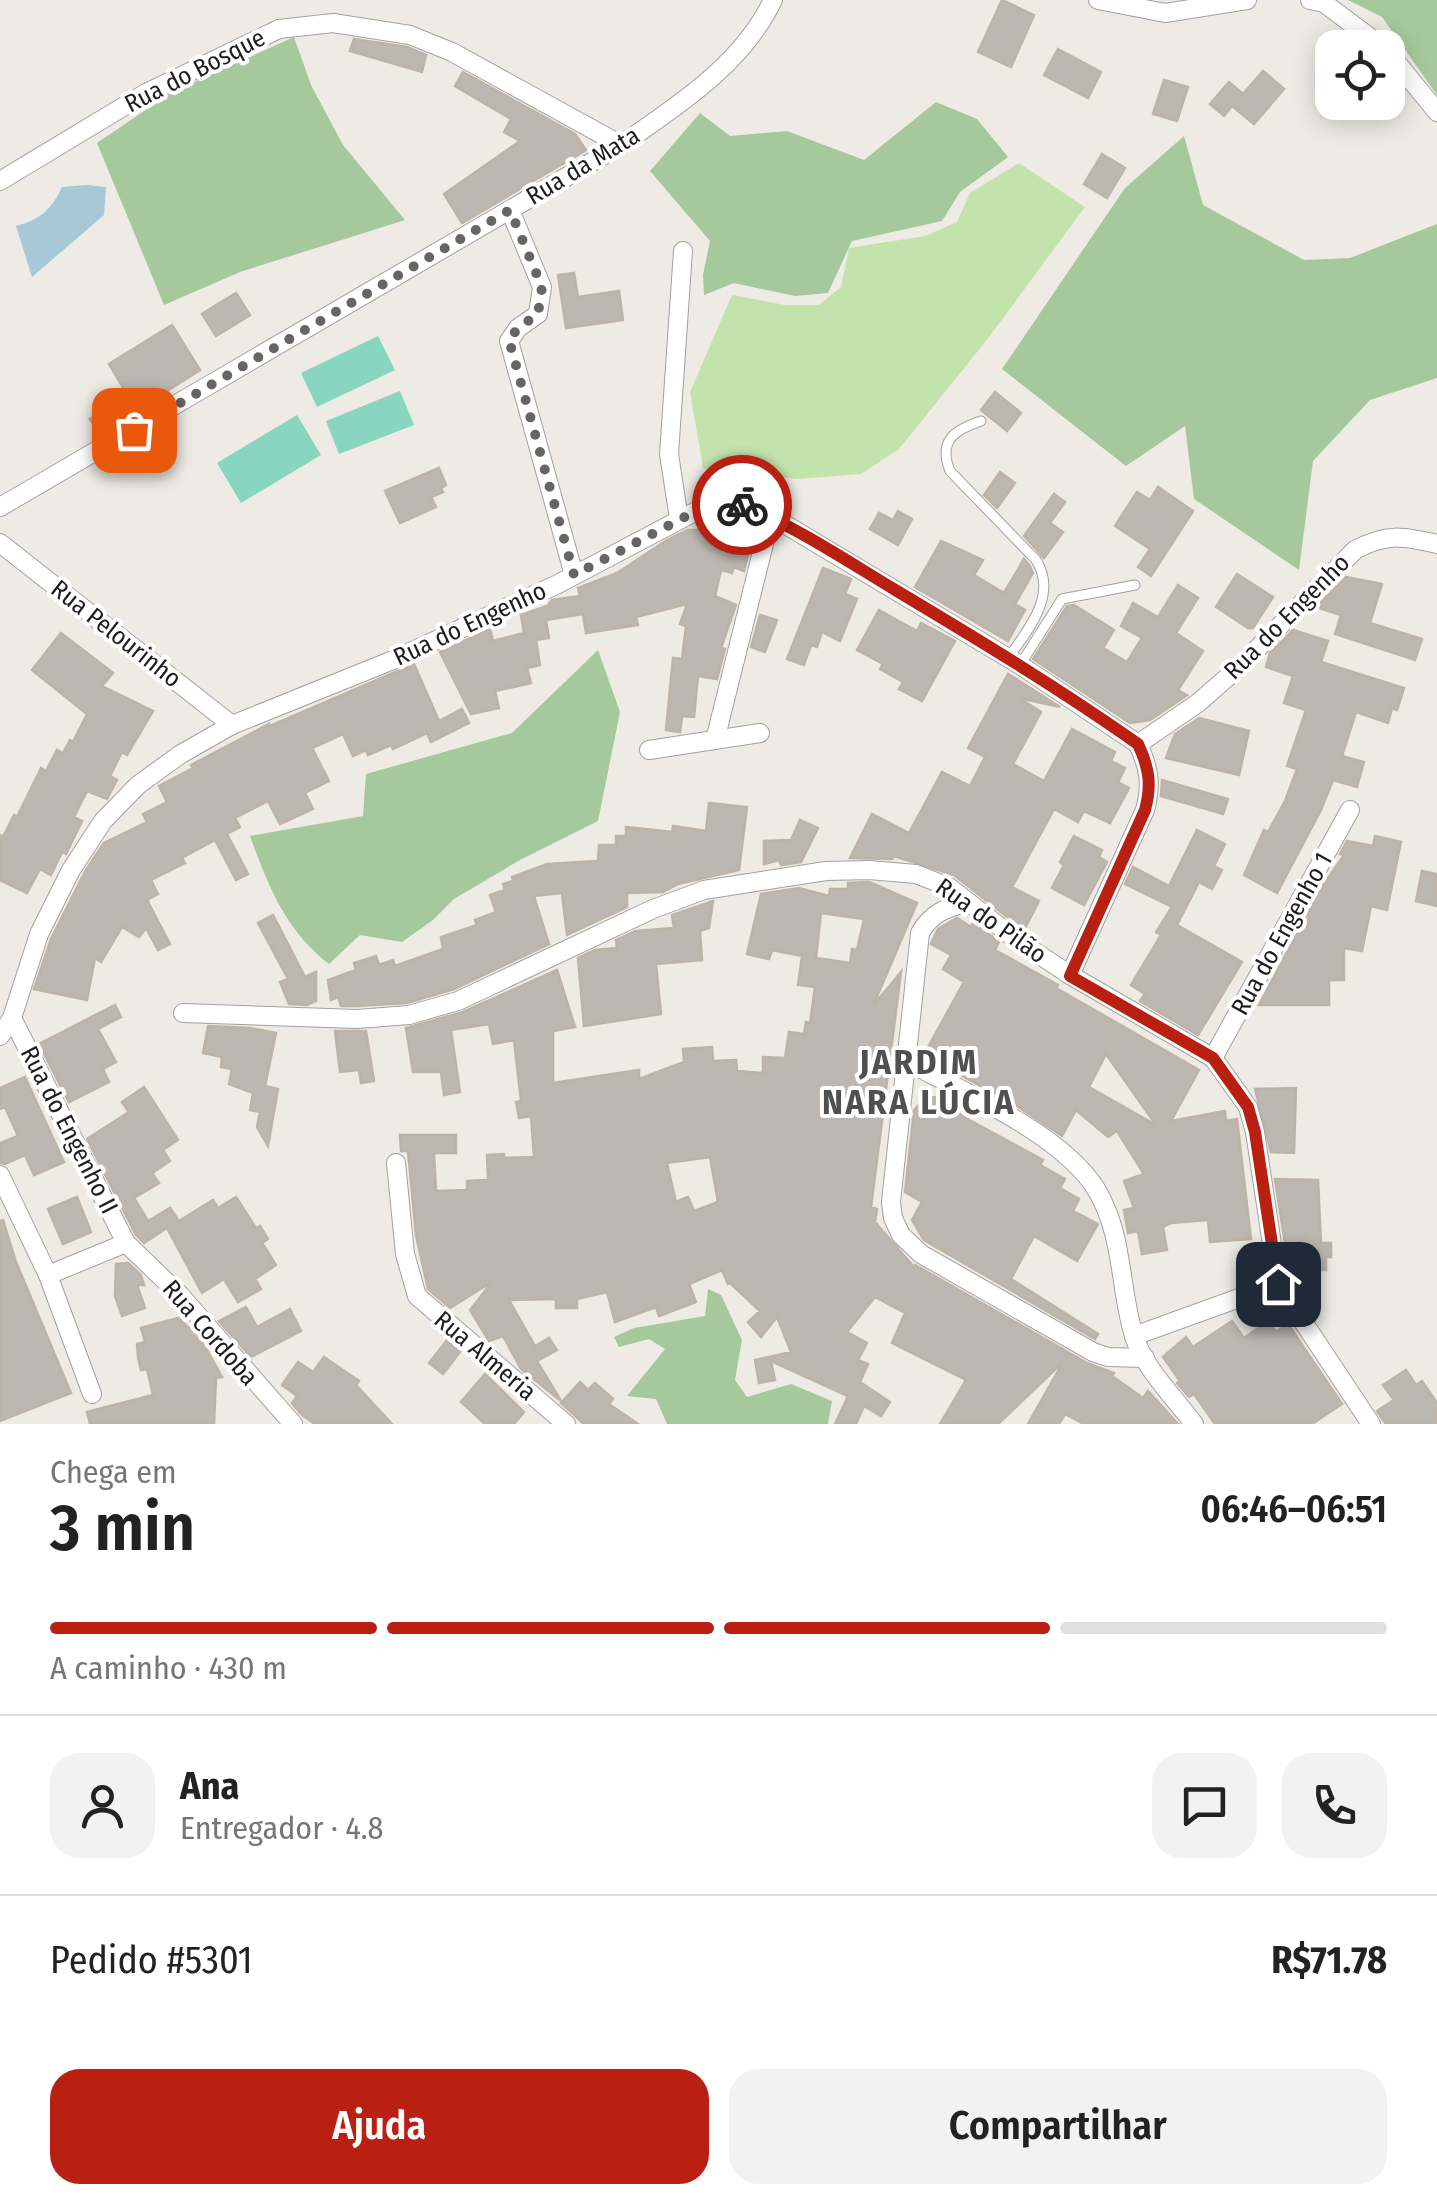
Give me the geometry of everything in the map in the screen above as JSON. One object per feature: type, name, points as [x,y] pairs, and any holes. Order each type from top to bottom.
[{"type":"street","name":"Rua da Mata","points":[[0,507],[621,145],[691,96],[734,58],[773,0]]},
{"type":"street","points":[[1098,0],[1165,13],[1247,0]]},
{"type":"street","points":[[1310,0],[1324,3],[1360,30]]},
{"type":"street","name":"Rua do Bosque","points":[[0,181],[146,93],[279,29],[333,23],[410,36],[452,52],[621,145]]},
{"type":"street","points":[[1405,73],[1437,112]]},
{"type":"street","points":[[510,210],[542,287],[538,314],[509,340],[574,575]]},
{"type":"street","points":[[679,519],[669,454],[682,251]]},
{"type":"street","name":"Rua do Engenho","points":[[0,1036],[12,1018],[39,934],[71,870],[103,821],[138,786],[181,754],[232,725],[393,660],[574,575],[704,507],[742,505],[771,516],[1014,662],[1138,744],[1198,703],[1238,668],[1354,550],[1377,538],[1400,536],[1437,544]]},
{"type":"street","points":[[714,740],[771,516]]},
{"type":"street","name":"Rua Pelourinho","points":[[0,543],[232,725]]},
{"type":"street","points":[[650,750],[760,732]]},
{"type":"street","points":[[1070,976],[1145,810],[1150,789],[1148,767],[1138,744]]},
{"type":"street","name":"Rua do Engenho 1","points":[[1213,1058],[1350,810]]},
{"type":"street","name":"Rua do Pilão","points":[[183,1013],[357,1019],[410,1015],[458,1001],[653,909],[704,890],[826,871],[916,874],[949,887],[1070,976],[1213,1058],[1248,1107],[1278,1284],[1371,1424]]},
{"type":"street","points":[[968,902],[941,910],[920,933],[891,1202],[893,1218],[910,1246],[1093,1352],[1145,1358]]},
{"type":"street","name":"Rua do Engenho II","points":[[12,1018],[126,1242]]},
{"type":"street","points":[[908,1062],[1023,1125],[1066,1157],[1094,1186],[1112,1219],[1134,1336],[1145,1358],[1194,1424]]},
{"type":"street","name":"Rua Almeria","points":[[396,1163],[405,1254],[418,1296],[566,1424]]},
{"type":"street","points":[[0,1175],[48,1276],[92,1394]]},
{"type":"street","points":[[48,1276],[126,1242]]},
{"type":"street","name":"Rua Cordoba","points":[[126,1242],[180,1295],[293,1424]]},
{"type":"street","points":[[1134,1336],[1278,1284]]},
{"type":"lane","points":[[981,421],[960,428],[950,437],[945,459],[950,471],[1045,573],[1041,604],[1014,662]]},
{"type":"lane","points":[[1014,662],[1062,599],[1135,585]]},
{"type":"green space","points":[[1348,0],[1437,0],[1437,95],[1405,50],[1405,30],[1391,30],[1382,17]]},
{"type":"green space","points":[[294,37],[311,85],[343,145],[405,220],[240,272],[164,305],[97,143],[172,92]]},
{"type":"green space","points":[[936,102],[977,119],[1008,157],[960,192],[942,221],[852,241],[828,293],[795,296],[734,283],[704,295],[703,275],[710,241],[650,171],[700,113],[730,136],[787,131],[864,160]]},
{"type":"green space","points":[[1184,136],[1203,205],[1304,260],[1350,258],[1437,224],[1437,378],[1370,400],[1313,461],[1299,570],[1194,499],[1185,426],[1126,466],[1002,369],[1125,188]]},
{"type":"green space","points":[[1019,163],[1085,207],[986,341],[899,449],[861,474],[797,479],[703,468],[690,392],[732,295],[785,305],[819,305],[841,287],[849,248],[925,236],[957,222],[970,193]]},
{"type":"green space","points":[[378,336],[395,370],[317,407],[301,373]]},
{"type":"green space","points":[[400,391],[414,425],[339,454],[326,421]]},
{"type":"green space","points":[[297,415],[321,455],[241,503],[217,463]]},
{"type":"green space","points":[[598,650],[620,712],[598,821],[454,899],[402,942],[360,935],[329,964],[314,951],[280,906],[250,836],[363,816],[366,774],[512,733]]},
{"type":"green space","points":[[708,1289],[721,1295],[742,1340],[735,1380],[747,1397],[791,1384],[832,1401],[828,1424],[667,1424],[656,1399],[627,1396],[665,1349],[649,1339],[619,1347],[614,1337],[634,1328],[705,1316]]},
{"type":"water","points":[[62,187],[106,187],[104,215],[32,277],[16,226],[44,212]]},
{"type":"building","points":[[1002,0],[1034,15],[1011,67],[978,52]]},
{"type":"building","points":[[354,39],[407,47],[426,55],[422,72],[350,51]]},
{"type":"building","points":[[1058,49],[1101,72],[1088,98],[1044,75]]},
{"type":"building","points":[[1263,71],[1284,89],[1254,124],[1232,106],[1224,116],[1210,104],[1229,82],[1243,94]]},
{"type":"building","points":[[463,72],[575,134],[586,150],[462,223],[444,194],[520,141],[504,132],[511,119],[455,86]]},
{"type":"building","points":[[1164,80],[1188,87],[1177,121],[1153,114]]},
{"type":"building","points":[[1102,154],[1125,168],[1107,198],[1084,184]]},
{"type":"building","points":[[574,273],[578,297],[619,291],[623,320],[566,328],[558,275]]},
{"type":"building","points":[[236,293],[250,315],[216,336],[202,314]]},
{"type":"building","points":[[172,325],[200,370],[99,434],[90,419],[128,396],[109,364]]},
{"type":"building","points":[[995,392],[1021,413],[1007,431],[981,410]]},
{"type":"building","points":[[439,468],[446,485],[441,488],[443,492],[431,497],[436,507],[400,523],[385,491]]},
{"type":"building","points":[[1000,472],[1015,483],[997,508],[984,495]]},
{"type":"building","points":[[1158,487],[1193,511],[1151,576],[1138,567],[1150,549],[1115,526],[1137,492],[1150,500]]},
{"type":"building","points":[[1054,494],[1065,502],[1050,523],[1063,532],[1044,558],[1024,536]]},
{"type":"building","points":[[898,511],[912,519],[898,545],[870,529],[879,513],[893,520]]},
{"type":"building","points":[[719,520],[755,527],[744,571],[734,567],[732,573],[721,570],[715,596],[736,605],[721,648],[725,649],[717,679],[698,676],[694,717],[682,716],[680,732],[666,730],[673,658],[682,659],[686,626],[680,624],[687,604],[636,617],[638,625],[586,633],[583,614],[546,620],[549,638],[536,640],[540,665],[527,668],[531,683],[495,691],[499,708],[471,714],[440,652],[490,629],[493,641],[524,633],[521,615],[547,606],[552,600],[580,596],[578,588],[617,573],[667,540],[687,530],[698,530],[699,524],[717,527]]},
{"type":"building","points":[[941,541],[983,560],[974,575],[1004,593],[1024,559],[1029,565],[1033,573],[1015,604],[1025,610],[1008,641],[915,587]]},
{"type":"building","points":[[823,568],[851,579],[845,594],[857,599],[840,641],[822,632],[817,647],[811,645],[804,665],[787,659]]},
{"type":"building","points":[[1237,574],[1273,597],[1253,628],[1216,607]]},
{"type":"building","points":[[1346,577],[1382,584],[1370,623],[1422,639],[1415,660],[1335,634],[1341,615],[1316,607]]},
{"type":"building","points":[[1178,585],[1198,598],[1176,633],[1203,651],[1178,690],[1187,695],[1150,720],[1130,723],[1033,659],[1067,606],[1074,605],[1114,630],[1103,648],[1127,662],[1142,638],[1121,626],[1133,603],[1158,617]]},
{"type":"building","points":[[879,610],[917,631],[921,623],[955,641],[922,701],[899,689],[903,682],[880,669],[883,664],[857,650]]},
{"type":"building","points":[[760,615],[777,620],[765,652],[751,647]]},
{"type":"building","points":[[1293,630],[1328,641],[1321,662],[1404,688],[1388,723],[1356,712],[1342,756],[1364,762],[1357,787],[1333,780],[1277,893],[1244,875],[1264,830],[1268,832],[1285,801],[1297,769],[1287,766],[1306,710],[1284,703],[1293,676],[1266,667],[1270,653]]},
{"type":"building","points":[[61,633],[113,673],[102,686],[153,711],[127,755],[122,752],[110,776],[117,780],[107,799],[87,791],[74,817],[82,821],[66,854],[62,852],[51,875],[40,869],[27,893],[0,880],[0,835],[3,837],[14,815],[17,817],[41,768],[46,771],[57,750],[63,753],[70,740],[73,742],[87,714],[32,670]]},
{"type":"building","points":[[414,664],[439,721],[462,709],[469,723],[431,742],[427,733],[393,749],[391,745],[368,755],[366,750],[353,756],[343,734],[312,748],[329,781],[305,793],[313,809],[280,824],[268,801],[235,818],[240,827],[227,834],[248,874],[236,880],[215,840],[182,858],[185,863],[151,880],[158,894],[147,900],[170,944],[158,950],[146,928],[139,937],[122,927],[101,962],[95,958],[87,1000],[34,989],[51,939],[86,870],[104,843],[147,822],[143,814],[167,802],[159,786],[269,724]]},
{"type":"building","points":[[1008,674],[1060,707],[1019,698],[1041,712],[1013,764],[1044,781],[1072,729],[1115,752],[1111,761],[1125,768],[1118,782],[1129,788],[1110,823],[1084,811],[1078,822],[1054,809],[1012,887],[1039,901],[1024,930],[954,875],[894,856],[850,858],[872,814],[909,833],[942,772],[970,786],[985,757],[968,748]]},
{"type":"building","points":[[1199,718],[1249,731],[1239,775],[1166,758],[1175,734]]},
{"type":"building","points":[[1162,780],[1228,799],[1223,814],[1161,796]]},
{"type":"building","points":[[709,803],[747,807],[739,870],[678,884],[663,892],[627,893],[627,907],[567,935],[562,893],[534,896],[549,944],[454,989],[407,1003],[341,1006],[338,997],[331,1000],[328,980],[356,970],[354,963],[376,956],[379,965],[393,960],[395,966],[443,949],[441,937],[477,925],[475,920],[496,912],[490,895],[505,890],[503,884],[513,881],[512,877],[547,864],[598,861],[599,845],[616,845],[616,836],[626,836],[626,827],[672,832],[673,826],[706,831]]},
{"type":"building","points":[[800,820],[818,828],[801,862],[781,865],[779,860],[764,864],[764,841],[791,840]]},
{"type":"building","points":[[1197,830],[1225,844],[1214,866],[1222,870],[1212,889],[1199,882],[1177,925],[1242,962],[1198,1035],[1140,1001],[1145,994],[1131,985],[1161,935],[1156,932],[1172,907],[1125,884],[1133,867],[1169,886]]},
{"type":"building","points":[[1074,836],[1102,850],[1099,857],[1107,862],[1084,905],[1052,888]]},
{"type":"building","points":[[1375,836],[1401,842],[1387,910],[1371,906],[1362,951],[1344,948],[1344,980],[1329,980],[1329,1005],[1259,1005],[1320,890],[1344,855],[1340,854],[1347,841],[1373,846]]},
{"type":"building","points":[[1422,871],[1437,874],[1437,906],[1416,901]]},
{"type":"building","points":[[869,882],[917,903],[873,1006],[901,972],[871,1207],[877,1209],[875,1222],[914,1267],[1087,1363],[1114,1373],[1112,1376],[1143,1398],[1148,1391],[1178,1424],[1084,1424],[1065,1414],[1059,1424],[1028,1424],[1063,1362],[998,1424],[940,1424],[966,1380],[892,1343],[905,1313],[875,1297],[847,1332],[867,1343],[858,1360],[868,1364],[860,1382],[890,1402],[881,1416],[864,1406],[856,1424],[835,1424],[848,1396],[771,1361],[775,1380],[759,1383],[755,1360],[791,1352],[777,1317],[761,1337],[748,1322],[760,1311],[728,1284],[722,1270],[689,1284],[696,1302],[659,1316],[656,1307],[615,1322],[607,1292],[577,1299],[577,1308],[556,1308],[556,1299],[509,1300],[535,1346],[549,1338],[557,1350],[537,1361],[561,1401],[521,1369],[503,1336],[489,1341],[470,1310],[492,1282],[450,1308],[428,1289],[416,1235],[408,1151],[401,1151],[400,1135],[456,1135],[456,1153],[434,1153],[436,1191],[467,1190],[467,1181],[488,1180],[487,1155],[534,1157],[531,1116],[519,1118],[516,1102],[521,1101],[514,1040],[493,1044],[489,1024],[451,1030],[460,1092],[444,1095],[441,1072],[413,1072],[406,1028],[463,1012],[557,970],[575,1027],[553,1031],[553,1083],[639,1070],[639,1079],[684,1062],[683,1049],[712,1047],[713,1061],[736,1060],[737,1071],[763,1073],[763,1057],[785,1058],[789,1032],[804,1034],[806,1022],[810,1023],[815,987],[798,985],[802,956],[772,950],[769,959],[747,954],[761,894],[799,888],[829,896],[830,889],[848,889],[848,883]],"holes":[[[821,913],[864,919],[850,963],[816,958]],[[710,1157],[718,1202],[694,1211],[688,1197],[676,1202],[667,1163]]]},
{"type":"building","points":[[713,901],[709,928],[700,931],[702,960],[656,964],[661,1014],[584,1026],[578,958],[595,950],[617,948],[616,940],[636,931],[674,928],[672,915]]},
{"type":"building","points":[[273,915],[305,977],[316,972],[316,1001],[307,1005],[289,1004],[280,982],[288,979],[258,923]]},
{"type":"building","points":[[957,918],[971,927],[973,922],[999,942],[995,950],[1199,1070],[1171,1121],[1225,1111],[1226,1121],[1237,1119],[1251,1239],[1210,1242],[1208,1220],[1171,1223],[1163,1227],[1167,1250],[1142,1254],[1138,1231],[1128,1233],[1124,1210],[1134,1208],[1124,1181],[1144,1174],[1117,1131],[1108,1137],[1076,1110],[1062,1136],[955,1072],[958,1066],[927,1049],[964,982],[943,969],[951,955],[931,944],[938,929]],"holes":[[[1106,1054],[1156,1125],[1089,1087]]]},
{"type":"building","points":[[115,1005],[121,1017],[98,1029],[116,1062],[103,1069],[109,1082],[69,1102],[39,1044]]},
{"type":"building","points":[[208,1026],[276,1033],[265,1086],[278,1089],[268,1146],[257,1127],[260,1112],[250,1110],[253,1093],[229,1084],[232,1069],[221,1067],[222,1057],[203,1053]]},
{"type":"building","points":[[335,1031],[366,1031],[374,1081],[361,1083],[359,1070],[340,1072]]},
{"type":"building","points":[[25,1077],[64,1162],[34,1175],[25,1155],[0,1163],[0,1143],[18,1136],[5,1107],[0,1109],[0,1088]]},
{"type":"building","points":[[144,1087],[178,1140],[163,1150],[170,1161],[152,1173],[159,1183],[134,1198],[148,1221],[170,1208],[179,1221],[213,1200],[218,1208],[236,1197],[268,1239],[262,1243],[276,1265],[255,1279],[261,1289],[238,1302],[224,1279],[202,1293],[167,1228],[144,1243],[136,1235],[87,1139],[129,1112],[122,1102]]},
{"type":"building","points":[[1296,1088],[1294,1153],[1271,1152],[1255,1089]]},
{"type":"building","points":[[936,1097],[964,1117],[1043,1160],[1040,1165],[1065,1179],[1060,1188],[1079,1199],[1073,1211],[1098,1224],[1077,1261],[1034,1236],[1011,1279],[1098,1334],[1095,1339],[924,1240],[912,1220],[922,1202],[905,1192],[914,1110],[925,1099]]},
{"type":"building","points":[[1275,1179],[1318,1180],[1321,1243],[1331,1243],[1326,1270],[1289,1270]]},
{"type":"building","points":[[77,1197],[91,1232],[63,1244],[48,1209]]},
{"type":"building","points":[[3,1220],[16,1262],[71,1393],[0,1421],[0,1221]]},
{"type":"building","points":[[128,1263],[141,1275],[144,1285],[137,1285],[145,1308],[122,1316],[115,1296],[116,1264]]},
{"type":"building","points":[[246,1307],[257,1327],[290,1309],[301,1331],[251,1357],[219,1321]]},
{"type":"building","points":[[178,1318],[201,1339],[222,1377],[216,1378],[214,1424],[90,1424],[87,1412],[153,1395],[147,1369],[141,1370],[138,1357],[137,1344],[145,1342],[141,1328]]},
{"type":"building","points":[[1232,1321],[1244,1338],[1268,1321],[1276,1332],[1288,1324],[1342,1404],[1312,1424],[1215,1424],[1194,1394],[1189,1397],[1177,1383],[1180,1381],[1163,1357],[1186,1337],[1193,1347]]},
{"type":"building","points":[[447,1340],[460,1352],[443,1374],[429,1363]]},
{"type":"building","points":[[324,1357],[359,1381],[356,1385],[392,1424],[315,1424],[301,1414],[292,1403],[297,1396],[282,1385],[298,1362],[313,1372]]},
{"type":"building","points":[[1406,1370],[1416,1385],[1422,1381],[1437,1403],[1437,1424],[1386,1424],[1377,1411],[1394,1400],[1383,1385]]},
{"type":"building","points":[[485,1374],[524,1412],[514,1424],[485,1424],[461,1402]]},
{"type":"building","points":[[580,1382],[588,1390],[595,1383],[613,1399],[609,1404],[638,1424],[584,1424],[561,1403]]},
{"type":"way so far","points":[[134,430],[510,210],[542,287],[538,314],[509,340],[574,575],[704,507],[742,505]]},
{"type":"district","name":"JARDIM NARA LÚCIA","points":[[919,1082]]},
{"type":"route","points":[[742,505],[771,516],[830,550],[1008,658],[1138,744],[1148,767],[1150,789],[1145,810],[1070,976],[1213,1058],[1237,1087],[1255,1132],[1278,1284]]}]
